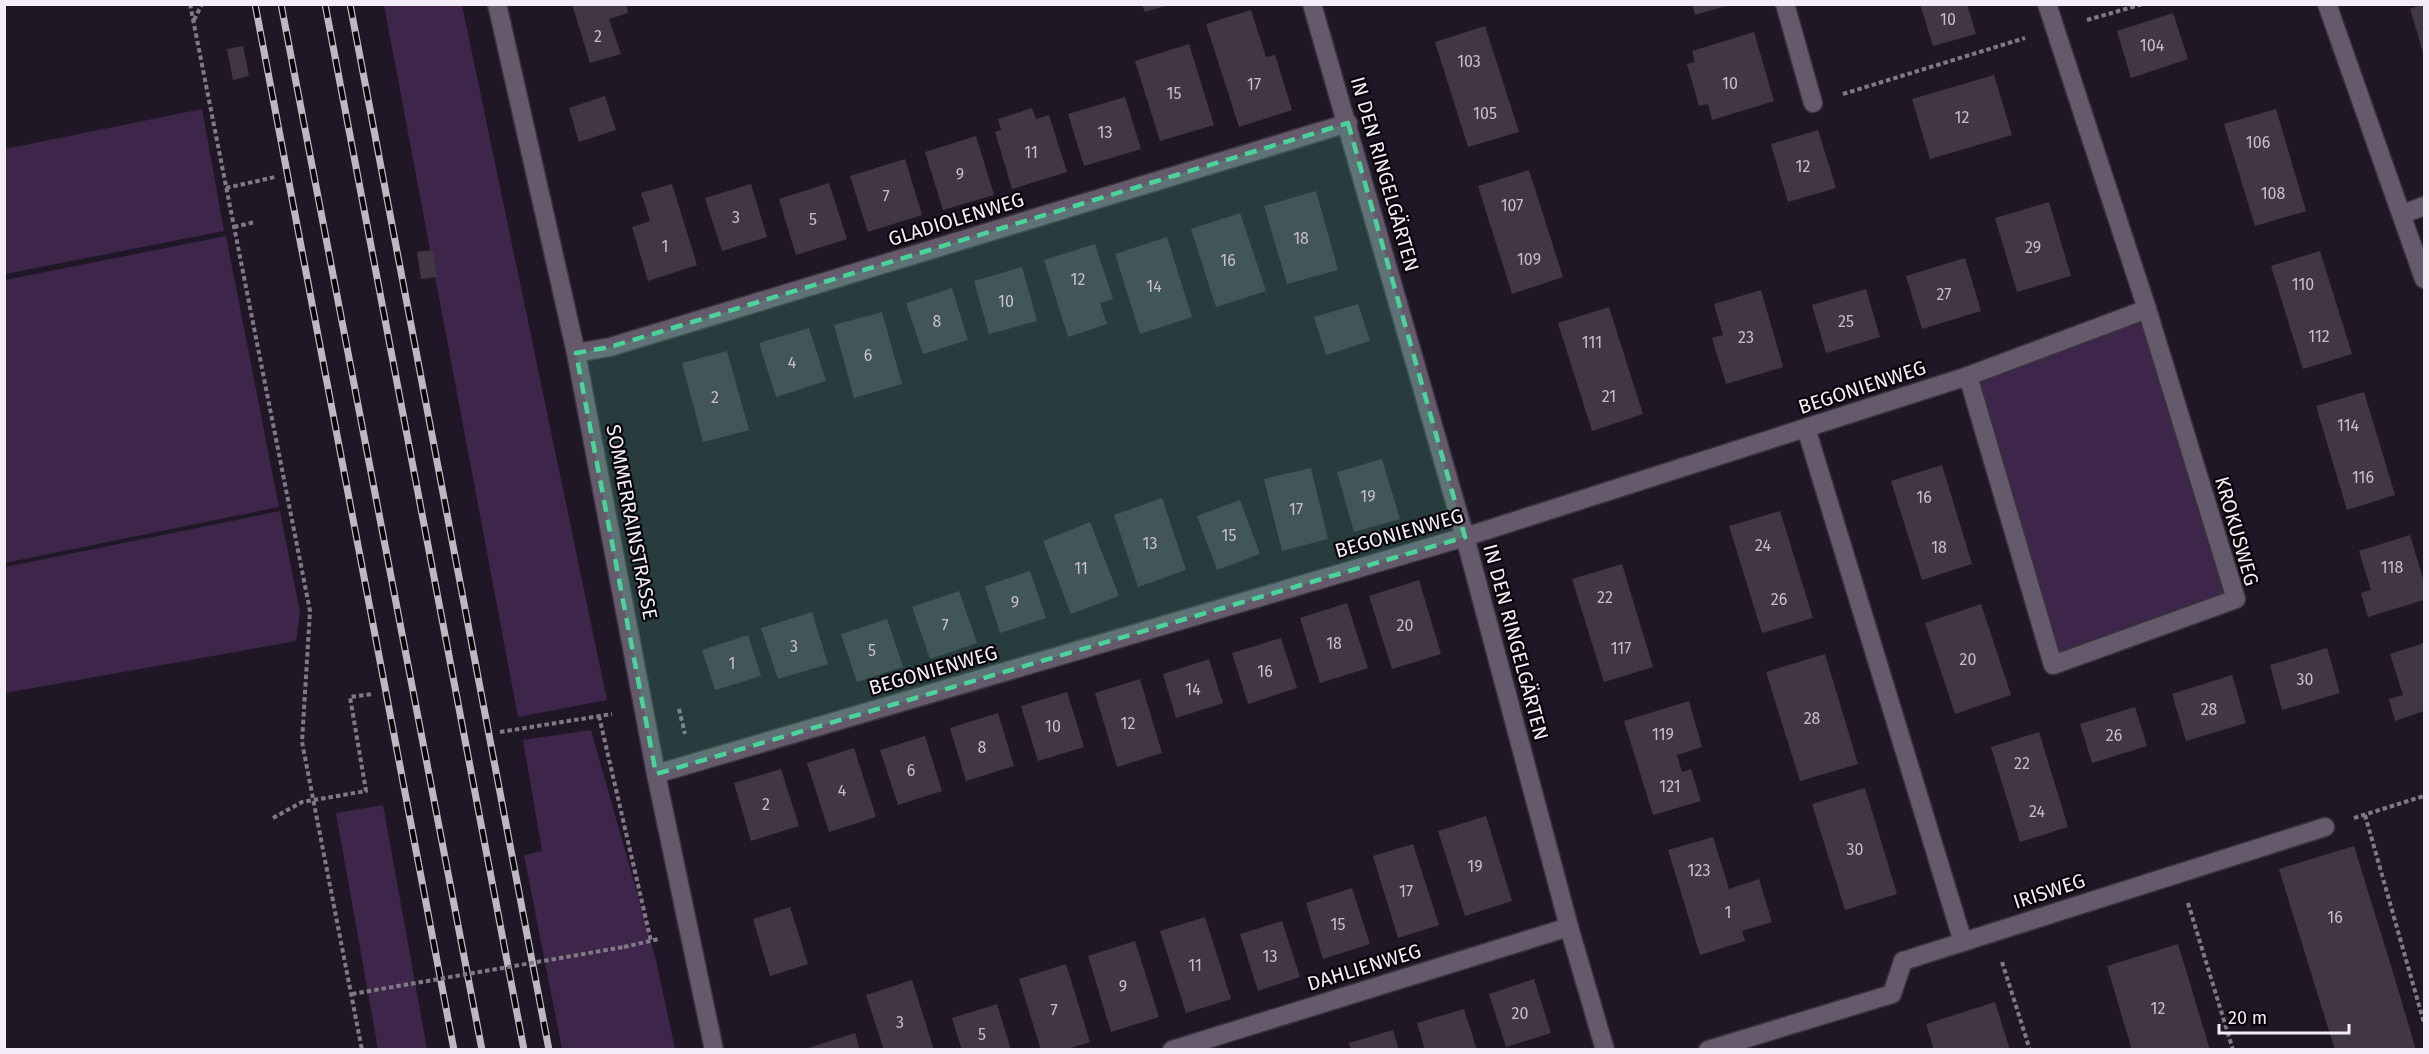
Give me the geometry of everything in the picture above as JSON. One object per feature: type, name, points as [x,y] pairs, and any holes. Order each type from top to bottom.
[{"type":"street","name":"SOMMERRAINSTRASSE","points":[[497,4],[576,353],[656,774],[714,1050]]},
{"type":"street","name":"IN DEN RINGELGÄRTEN","points":[[1312,4],[1465,537],[1569,927],[1605,1050]]},
{"type":"street","points":[[1785,4],[1813,103]]},
{"type":"street","name":"KROKUSWEG","points":[[1968,376],[2053,664],[2236,599],[2146,309],[2047,4]]},
{"type":"street","points":[[2327,4],[2403,214],[2424,279]]},
{"type":"street","name":"GLADIOLENWEG","points":[[576,353],[610,347],[1347,123]]},
{"type":"street","points":[[2403,214],[2424,206]]},
{"type":"street","name":"BEGONIENWEG","points":[[656,774],[1465,537],[1968,376],[2146,309]]},
{"type":"street","points":[[1806,428],[1963,942]]},
{"type":"street","name":"IRISWEG","points":[[1708,1050],[1892,994],[1903,961],[2325,827]]},
{"type":"street","name":"DAHLIENWEG","points":[[1172,1050],[1569,927]]},
{"type":"path","points":[[190,4],[310,611],[302,742],[315,799],[362,1050]]},
{"type":"path","points":[[193,21],[202,4]]},
{"type":"path","points":[[1813,103],[2143,4]]},
{"type":"path","points":[[226,188],[275,177]]},
{"type":"path","points":[[234,227],[255,222]]},
{"type":"path","points":[[273,818],[302,802],[366,790],[350,698],[373,694]]},
{"type":"path","points":[[599,716],[651,941]]},
{"type":"path","points":[[500,732],[574,718]]},
{"type":"path","points":[[2325,827],[2424,796]]},
{"type":"path","points":[[2365,815],[2424,1023]]},
{"type":"path","points":[[2179,873],[2233,1050]]},
{"type":"path","points":[[1993,933],[2030,1050]]},
{"type":"path","points":[[352,994],[624,947]]},
{"type":"highlighted area","points":[[1348,123],[1465,537],[656,774],[576,353],[610,347]]},
{"type":"shaded area","points":[[384,5],[462,5],[607,700],[518,717]]},
{"type":"shaded area","points":[[202,109],[224,231],[5,274],[5,149]]},
{"type":"shaded area","points":[[226,236],[279,507],[5,563],[5,280]]},
{"type":"shaded area","points":[[2147,309],[2236,599],[2053,665],[1968,376]]},
{"type":"shaded area","points":[[280,511],[300,612],[296,641],[5,693],[5,567]]},
{"type":"shaded area","points":[[591,730],[656,960],[675,1049],[562,1049],[524,855],[542,851],[523,740]]},
{"type":"shaded area","points":[[383,805],[427,1049],[378,1049],[336,813]]},
{"type":"building","points":[[572,4],[626,4],[628,13],[609,19],[621,54],[590,63]]},
{"type":"building","points":[[1142,4],[1168,4],[1168,5],[1145,12]]},
{"type":"building","points":[[1692,4],[1729,4],[1729,5],[1695,15]]},
{"type":"building","points":[[1920,4],[1967,4],[1976,34],[1933,46]]},
{"type":"building","points":[[2424,4],[2424,56],[2410,9]]},
{"type":"building","points":[[1251,10],[1266,57],[1275,55],[1292,110],[1239,127],[1206,24]]},
{"type":"building","points":[[2173,13],[2188,59],[2131,78],[2117,31]]},
{"type":"building","points":[[1485,26],[1519,132],[1468,147],[1435,42]]},
{"type":"building","points":[[1754,32],[1774,101],[1712,120],[1708,104],[1699,106],[1687,64],[1695,62],[1692,51]]},
{"type":"building","points":[[1189,44],[1214,125],[1160,141],[1135,61]]},
{"type":"building","points":[[243,46],[249,76],[233,80],[227,49]]},
{"type":"building","points":[[1994,75],[2012,135],[1930,159],[1912,99]]},
{"type":"building","points":[[605,96],[616,130],[579,142],[569,108]]},
{"type":"building","points":[[1125,97],[1141,149],[1084,166],[1068,114]]},
{"type":"building","points":[[1032,108],[1036,119],[1049,115],[1067,172],[1012,189],[995,132],[1001,130],[998,119]]},
{"type":"building","points":[[2276,109],[2306,211],[2255,226],[2224,124]]},
{"type":"building","points":[[1818,130],[1836,188],[1788,202],[1771,144]]},
{"type":"building","points":[[976,136],[994,195],[943,210],[925,152]]},
{"type":"building","points":[[905,159],[922,215],[868,232],[850,176]]},
{"type":"building","points":[[1529,170],[1563,277],[1512,294],[1478,186]]},
{"type":"building","points":[[829,183],[847,239],[796,255],[779,199]]},
{"type":"building","points":[[672,184],[697,265],[648,281],[632,227],[650,221],[641,193]]},
{"type":"building","points":[[751,184],[767,237],[722,251],[705,198]]},
{"type":"building","points":[[1316,191],[1338,270],[1287,284],[1264,206]]},
{"type":"building","points":[[2049,202],[2071,276],[2017,292],[1995,218]]},
{"type":"building","points":[[1240,213],[1266,291],[1216,307],[1191,229]]},
{"type":"building","points":[[1167,237],[1192,317],[1140,334],[1115,254]]},
{"type":"building","points":[[1095,244],[1113,299],[1100,303],[1107,324],[1068,337],[1044,260]]},
{"type":"building","points":[[433,250],[437,277],[421,279],[417,252]]},
{"type":"building","points":[[2320,251],[2352,354],[2303,369],[2271,266]]},
{"type":"building","points":[[1965,258],[1981,311],[1922,329],[1906,276]]},
{"type":"building","points":[[1022,267],[1037,321],[989,334],[974,281]]},
{"type":"building","points":[[952,288],[968,340],[923,354],[906,303]]},
{"type":"building","points":[[1866,289],[1880,337],[1826,353],[1812,305]]},
{"type":"building","points":[[1761,290],[1783,367],[1726,384],[1712,338],[1723,335],[1714,304]]},
{"type":"building","points":[[1358,304],[1370,341],[1326,355],[1314,317]]},
{"type":"building","points":[[1609,307],[1643,414],[1592,431],[1558,323]]},
{"type":"building","points":[[882,312],[902,384],[854,398],[834,325]]},
{"type":"building","points":[[809,328],[826,381],[776,397],[759,343]]},
{"type":"building","points":[[727,351],[749,430],[703,442],[682,363]]},
{"type":"building","points":[[2364,392],[2395,495],[2347,510],[2316,406]]},
{"type":"building","points":[[1382,459],[1400,519],[1354,532],[1337,472]]},
{"type":"building","points":[[1942,465],[1972,564],[1922,580],[1891,481]]},
{"type":"building","points":[[1311,468],[1328,539],[1282,551],[1264,479]]},
{"type":"building","points":[[1162,498],[1186,570],[1138,587],[1114,515]]},
{"type":"building","points":[[1240,500],[1260,554],[1217,570],[1197,516]]},
{"type":"building","points":[[1780,511],[1813,618],[1762,633],[1729,526]]},
{"type":"building","points":[[1090,522],[1119,596],[1071,614],[1043,541]]},
{"type":"building","points":[[2410,535],[2424,582],[2424,600],[2368,617],[2361,593],[2371,590],[2359,551]]},
{"type":"building","points":[[1622,564],[1653,667],[1604,682],[1572,579]]},
{"type":"building","points":[[1030,571],[1046,618],[1000,633],[985,586]]},
{"type":"building","points":[[1419,580],[1441,654],[1392,669],[1369,596]]},
{"type":"building","points":[[959,591],[977,643],[930,659],[912,607]]},
{"type":"building","points":[[1347,603],[1368,668],[1320,683],[1300,618]]},
{"type":"building","points":[[1981,604],[2011,695],[1955,714],[1925,623]]},
{"type":"building","points":[[812,612],[828,664],[778,679],[761,628]]},
{"type":"building","points":[[887,619],[903,667],[857,682],[841,634]]},
{"type":"building","points":[[748,635],[761,676],[715,690],[702,650]]},
{"type":"building","points":[[1281,638],[1297,688],[1248,704],[1232,653]]},
{"type":"building","points":[[2424,643],[2424,711],[2395,721],[2389,699],[2403,695],[2390,654]]},
{"type":"building","points":[[2327,648],[2340,693],[2282,710],[2270,665]]},
{"type":"building","points":[[1825,654],[1858,764],[1800,781],[1766,672]]},
{"type":"building","points":[[1209,659],[1223,703],[1176,718],[1163,674]]},
{"type":"building","points":[[2232,675],[2246,723],[2186,741],[2172,694]]},
{"type":"building","points":[[1140,679],[1162,753],[1117,767],[1095,693]]},
{"type":"building","points":[[1067,692],[1084,747],[1038,761],[1021,706]]},
{"type":"building","points":[[1689,701],[1702,747],[1677,755],[1682,772],[1691,769],[1701,801],[1653,815],[1624,721]]},
{"type":"building","points":[[2135,707],[2147,746],[2092,763],[2080,724]]},
{"type":"building","points":[[998,713],[1014,766],[966,781],[950,728]]},
{"type":"building","points":[[2039,732],[2068,827],[2020,842],[1991,747]]},
{"type":"building","points":[[925,736],[942,791],[898,805],[880,750]]},
{"type":"building","points":[[854,748],[876,817],[829,832],[807,763]]},
{"type":"building","points":[[781,769],[799,826],[751,841],[734,783]]},
{"type":"building","points":[[1865,788],[1897,894],[1845,910],[1812,804]]},
{"type":"building","points":[[1486,816],[1512,901],[1465,916],[1438,831]]},
{"type":"building","points":[[1713,837],[1729,889],[1759,879],[1772,922],[1742,931],[1745,941],[1700,955],[1668,850]]},
{"type":"building","points":[[1413,844],[1439,925],[1398,938],[1373,856]]},
{"type":"building","points":[[2354,846],[2416,1050],[2335,1050],[2279,869]]},
{"type":"building","points":[[1352,888],[1370,944],[1323,959],[1306,903]]},
{"type":"building","points":[[790,907],[808,964],[770,976],[753,919]]},
{"type":"building","points":[[1205,917],[1231,999],[1186,1013],[1160,931]]},
{"type":"building","points":[[1282,921],[1300,977],[1258,991],[1240,934]]},
{"type":"building","points":[[1135,941],[1159,1017],[1111,1032],[1088,956]]},
{"type":"building","points":[[2178,944],[2210,1050],[2132,1050],[2107,966]]},
{"type":"building","points":[[1066,964],[1090,1042],[1064,1050],[1041,1050],[1019,979]]},
{"type":"building","points":[[1534,979],[1551,1033],[1506,1047],[1489,994]]},
{"type":"building","points":[[912,980],[934,1050],[884,1050],[866,995]]},
{"type":"building","points":[[1995,1002],[2010,1050],[1934,1050],[1926,1024]]},
{"type":"building","points":[[997,1004],[1011,1050],[962,1050],[952,1018]]},
{"type":"building","points":[[1464,1009],[1477,1050],[1425,1050],[1417,1023]]},
{"type":"building","points":[[1393,1030],[1399,1050],[1351,1050],[1349,1043]]},
{"type":"building","points":[[855,1033],[860,1050],[805,1050],[805,1049]]},
{"type":"railway","points":[[255,4],[454,1050]]},
{"type":"railway","points":[[281,4],[482,1050]]},
{"type":"railway","points":[[325,4],[524,1050]]},
{"type":"railway","points":[[350,4],[549,1050]]}]
